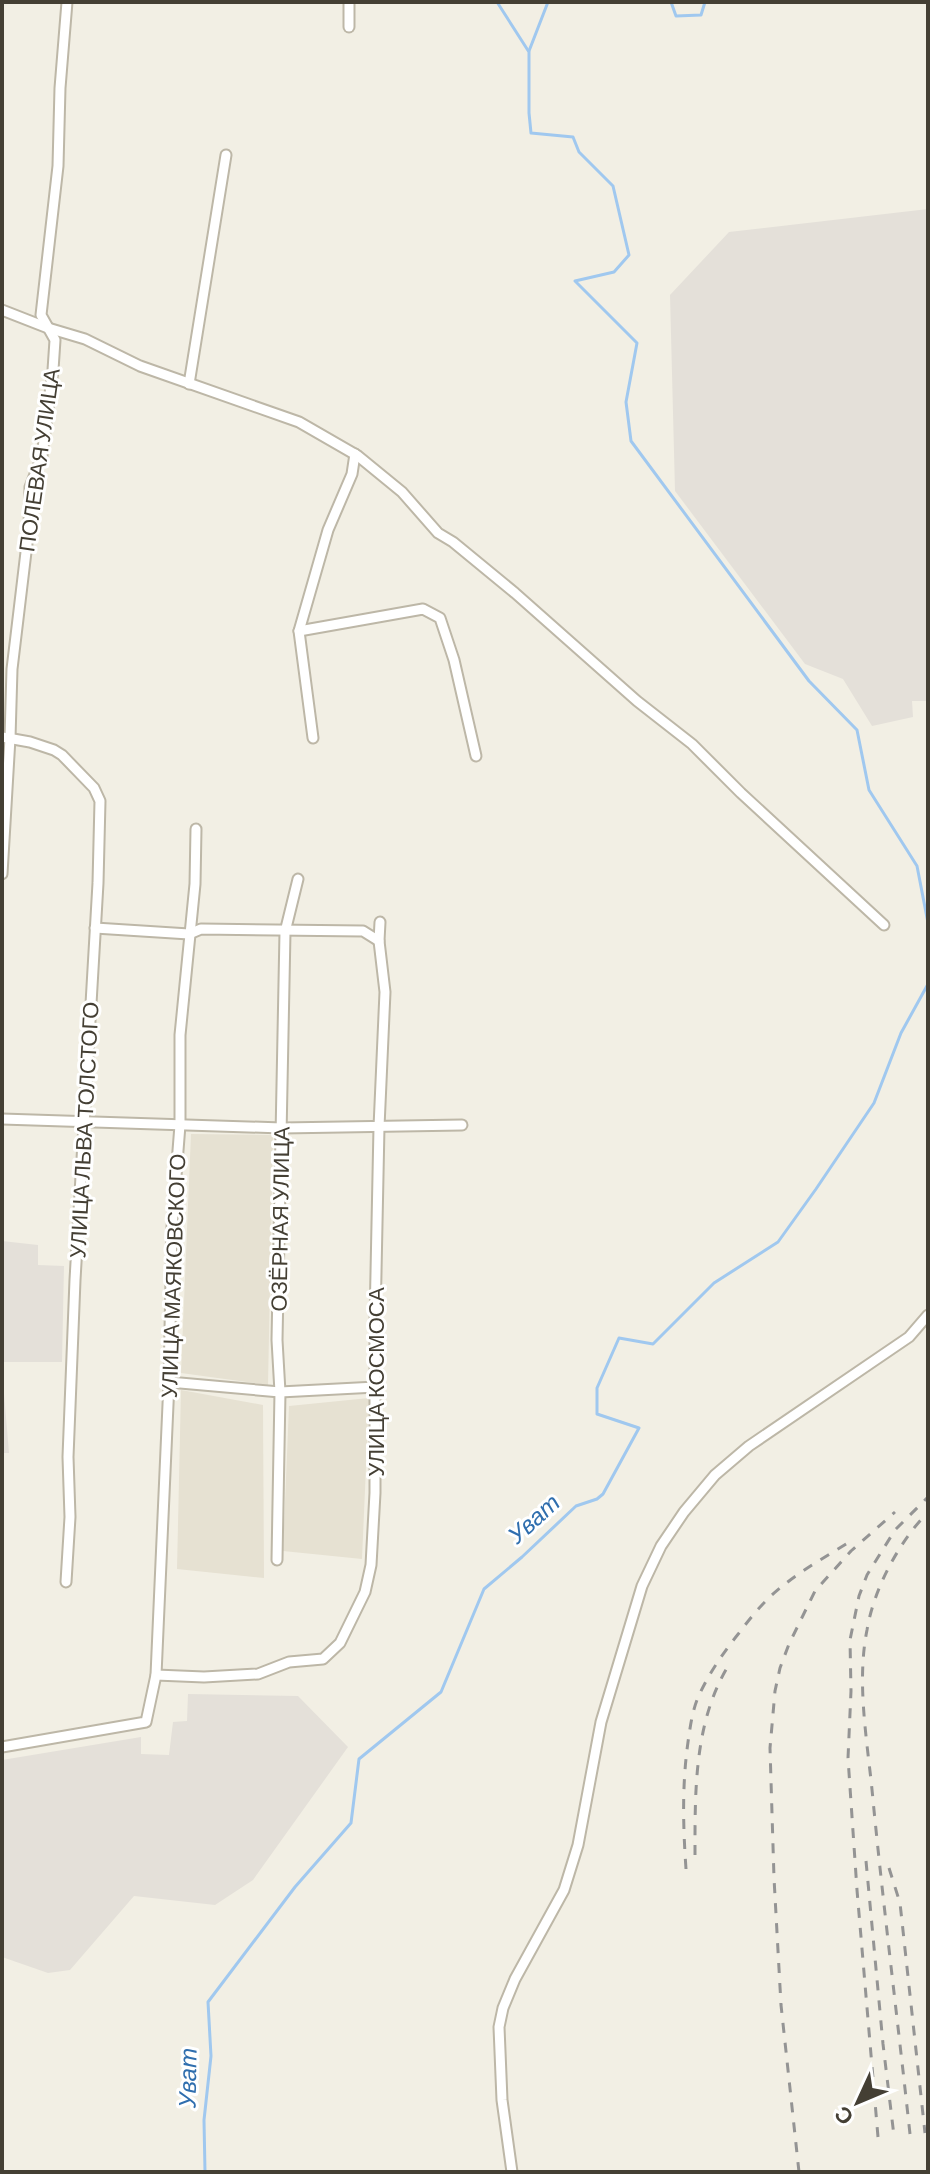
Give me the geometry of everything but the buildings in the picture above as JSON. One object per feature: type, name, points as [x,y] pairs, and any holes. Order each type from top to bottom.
[{"type":"street","name":"ПОЛЕВАЯ УЛИЦА","points":[[2,874],[6,738],[29,527],[30,487],[42,456],[53,370],[55,340],[41,315],[58,166],[67,2]]},
{"type":"street","points":[[349,2],[349,27]]},
{"type":"street","points":[[189,384],[226,155]]},
{"type":"street","points":[[2,310],[85,339],[140,366],[299,422],[355,454],[402,492],[438,533],[515,593],[637,701],[692,744],[884,925]]},
{"type":"street","points":[[313,738],[299,631],[328,530],[352,474],[355,454]]},
{"type":"street","points":[[299,631],[423,609],[440,618],[454,660],[476,756]]},
{"type":"street","name":"УЛИЦА ЛЬВА ТОЛСТОГО","points":[[6,738],[54,750],[62,755],[94,788],[100,801],[74,1294],[66,1582]]},
{"type":"street","name":"УЛИЦА МАЯКОВСКОГО","points":[[2,1747],[146,1722],[156,1675],[169,1382],[172,1227],[180,1125],[180,1035],[195,884],[196,829]]},
{"type":"street","name":"ОЗЁРНАЯ УЛИЦА","points":[[277,1560],[280,1392],[277,1340],[285,932],[298,879]]},
{"type":"street","name":"УЛИЦА КОСМОСА","points":[[156,1675],[204,1677],[258,1674],[289,1662],[323,1659],[340,1643],[365,1592],[371,1565],[379,1127],[385,992],[380,922]]},
{"type":"street","points":[[95,928],[189,934],[201,929],[363,931],[379,941]]},
{"type":"street","points":[[2,1119],[282,1128],[462,1125]]},
{"type":"street","points":[[512,2172],[502,2100],[499,2027],[503,2008],[515,1979],[564,1890],[578,1845],[601,1722],[642,1586],[661,1546],[715,1475],[749,1446],[909,1337],[928,1315]]},
{"type":"street","points":[[169,1382],[280,1392],[376,1387]]},
{"type":"shaded area","points":[[928,209],[928,701],[912,701],[913,717],[872,726],[843,679],[805,664],[675,491],[670,295],[729,232]]},
{"type":"shaded area","points":[[191,1134],[273,1135],[268,1385],[181,1373]]},
{"type":"shaded area","points":[[2,1241],[38,1245],[38,1265],[64,1266],[62,1362],[2,1362]]},
{"type":"shaded area","points":[[2,1370],[9,1453],[2,1453]]},
{"type":"shaded area","points":[[181,1390],[263,1405],[264,1578],[177,1569]]},
{"type":"shaded area","points":[[369,1398],[362,1559],[283,1551],[289,1406]]},
{"type":"shaded area","points":[[188,1694],[298,1696],[348,1747],[253,1880],[215,1905],[134,1896],[70,1970],[48,1973],[2,1957],[2,1760],[141,1737],[141,1754],[169,1755],[173,1722],[187,1721]]},
{"type":"waterway","points":[[497,2],[529,52],[531,133],[573,137],[579,152],[613,186],[629,255],[614,272],[575,281],[637,343],[626,402],[631,441],[809,681],[857,730],[869,790],[917,866],[928,923]]},
{"type":"waterway","name":"Уват","points":[[529,51],[548,2]]},
{"type":"waterway","name":"Уват","points":[[671,2],[676,16],[701,15],[705,2]]},
{"type":"waterway","name":"Уват","points":[[205,2172],[204,2120],[211,2056],[208,2002],[295,1887],[351,1823],[359,1759],[441,1692],[484,1589],[576,1506],[603,1494],[639,1428],[597,1414],[597,1388],[619,1338],[653,1344],[714,1283],[778,1242],[874,1103],[901,1033],[928,984]]},
{"type":"railway","points":[[878,2137],[848,1758],[850,1640],[859,1596],[867,1575],[895,1530],[928,1497]]},
{"type":"railway","points":[[799,2172],[781,2005],[774,1878],[770,1748],[775,1691],[789,1644],[815,1591],[851,1551],[895,1512]]},
{"type":"railway","points":[[910,2134],[866,1736],[863,1672],[867,1630],[875,1598],[898,1551],[928,1512]]},
{"type":"railway","points":[[686,1869],[686,1758],[692,1715],[701,1691],[727,1649],[769,1598],[797,1575],[851,1541]]},
{"type":"railway","points":[[695,1855],[696,1783],[702,1735],[716,1690],[727,1668]]},
{"type":"railway","points":[[866,1861],[894,2136]]},
{"type":"railway","points":[[889,1868],[900,1903],[925,2133]]}]
